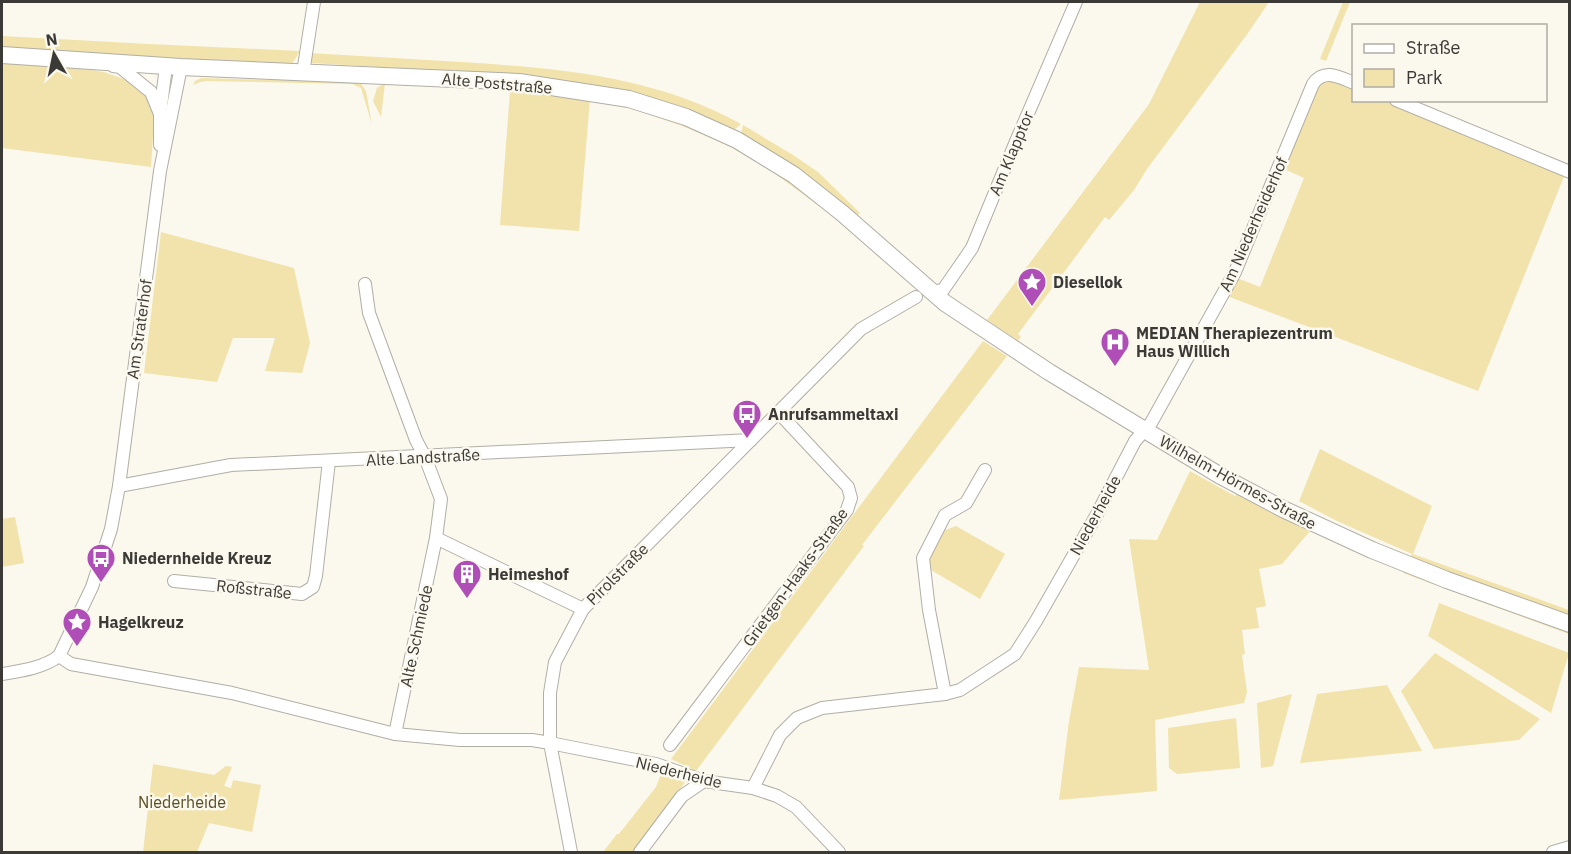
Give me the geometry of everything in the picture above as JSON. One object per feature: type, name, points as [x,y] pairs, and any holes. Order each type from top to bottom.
[{"type":"street","points":[[303,72],[314,2]]},
{"type":"street","name":"Am Klapptor","points":[[923,295],[943,290],[972,248],[1076,2]]},
{"type":"street","name":"Alte Poststraße","points":[[2,55],[173,67],[519,82],[629,99],[686,117],[737,140],[794,175],[842,213],[923,295]]},
{"type":"street","name":"Am Straterhof","points":[[76,59],[120,67],[151,92],[160,114]]},
{"type":"street","name":"Am Straterhof","points":[[160,171],[160,114],[173,67]]},
{"type":"street","name":"Am Straterhof","points":[[119,486],[173,67]]},
{"type":"street","name":"Am Niederheiderhof","points":[[1144,430],[1151,423],[1238,265],[1313,84],[1318,78],[1329,74],[1352,83]]},
{"type":"street","points":[[1401,102],[1569,172]]},
{"type":"street","name":"Alte Schmiede","points":[[365,284],[369,313],[416,440],[441,499],[436,538],[395,734]]},
{"type":"street","points":[[751,440],[861,329],[923,295]]},
{"type":"street","name":"Wilhelm-Hörmes-Straße","points":[[923,295],[1238,486],[1342,537],[1447,580],[1569,624]]},
{"type":"street","name":"Grietgen-Haaks-Straße","points":[[670,745],[847,510],[851,498],[848,487],[779,413]]},
{"type":"street","name":"Niederheide","points":[[59,656],[71,664],[232,693],[395,734],[460,740],[550,742],[656,764],[704,781],[753,788],[780,735],[797,718],[822,708],[945,694],[960,690],[1015,654],[1096,516],[1135,441],[1144,430]]},
{"type":"street","name":"Alte Landstraße","points":[[119,486],[231,465],[751,440]]},
{"type":"street","name":"Pirolstraße","points":[[571,852],[550,742],[550,693],[555,662],[583,609],[751,440]]},
{"type":"street","name":"Roßstraße","points":[[174,581],[302,594],[313,587],[329,461]]},
{"type":"street","points":[[945,694],[929,610],[923,558],[945,515],[966,503],[985,470]]},
{"type":"street","points":[[2,674],[51,662],[59,656],[95,579],[111,529],[119,486]]},
{"type":"street","points":[[436,538],[583,609]]},
{"type":"street","points":[[640,852],[682,796],[704,781]]},
{"type":"street","points":[[753,788],[777,796],[796,807],[839,852]]},
{"type":"street","points":[[1553,852],[1569,847]]},
{"type":"green space","points":[[1200,2],[1269,2],[1134,190],[1109,220],[1105,217],[1018,334],[1021,337],[1018,341],[987,320],[1149,104]]},
{"type":"green space","points":[[1343,2],[1350,2],[1326,61],[1320,59]]},
{"type":"green space","points":[[2,36],[300,51],[292,64],[189,59],[2,48]]},
{"type":"green space","points":[[310,53],[497,64],[605,77],[674,95],[741,124],[733,131],[673,105],[608,87],[528,76],[312,63]]},
{"type":"green space","points":[[2,61],[52,64],[104,72],[135,83],[145,92],[152,105],[154,119],[151,167],[2,148]]},
{"type":"green space","points":[[1327,76],[1352,87],[1352,102],[1388,102],[1565,174],[1478,391],[1227,296],[1237,278],[1260,287],[1304,178],[1282,168],[1318,80]]},
{"type":"green space","points":[[201,78],[316,81],[352,79],[361,84],[366,91],[372,125],[361,88],[352,84],[207,81],[193,85]]},
{"type":"green space","points":[[384,83],[381,117],[373,101],[377,88]]},
{"type":"green space","points":[[386,83],[528,88],[585,96],[659,113],[734,145],[804,190],[893,268],[826,211],[770,170],[729,146],[685,127],[636,110],[590,99],[579,231],[500,225],[510,91]]},
{"type":"green space","points":[[743,125],[818,172],[860,213],[856,217],[741,134]]},
{"type":"green space","points":[[161,232],[294,268],[310,343],[302,373],[265,371],[275,338],[233,338],[217,382],[144,373]]},
{"type":"green space","points":[[983,341],[1007,356],[862,545],[864,546],[696,771],[671,759]]},
{"type":"green space","points":[[1320,449],[1432,506],[1413,554],[1569,610],[1569,618],[1410,560],[1412,554],[1337,521],[1299,501]]},
{"type":"green space","points":[[1190,471],[1235,496],[1237,494],[1310,531],[1282,564],[1259,569],[1266,606],[1256,608],[1259,628],[1242,630],[1245,654],[1242,655],[1247,692],[1244,703],[1155,720],[1157,791],[1059,800],[1069,721],[1079,667],[1149,670],[1129,539],[1157,540]]},
{"type":"green space","points":[[15,517],[24,563],[2,567],[2,519]]},
{"type":"green space","points":[[956,526],[1005,554],[980,599],[931,570],[927,557],[943,531]]},
{"type":"green space","points":[[1405,570],[1569,631],[1569,634],[1403,573]]},
{"type":"green space","points":[[1439,603],[1569,653],[1551,713],[1428,636]]},
{"type":"green space","points":[[1435,653],[1540,719],[1519,740],[1434,749],[1401,691]]},
{"type":"green space","points":[[1387,685],[1422,751],[1300,763],[1317,694]]},
{"type":"green space","points":[[1292,694],[1273,766],[1261,768],[1257,703]]},
{"type":"green space","points":[[1236,718],[1240,768],[1177,774],[1169,768],[1168,728]]},
{"type":"green space","name":"Niederheide","points":[[153,764],[214,775],[226,766],[232,767],[224,786],[231,788],[233,780],[261,785],[252,832],[209,823],[197,852],[143,852]]},
{"type":"green space","points":[[661,774],[685,782],[634,852],[603,852],[656,787]]},
{"type":"place","name":"Diesellok","points":[[1032,308]]},
{"type":"place","name":"MEDIAN Therapiezentrum Haus Willich","points":[[1115,368]]},
{"type":"place","name":"Anrufsammeltaxi","points":[[747,440]]},
{"type":"place","name":"Niedernheide Kreuz","points":[[101,584]]},
{"type":"place","name":"Heimeshof","points":[[467,600]]},
{"type":"place","name":"Hagelkreuz","points":[[77,648]]}]
